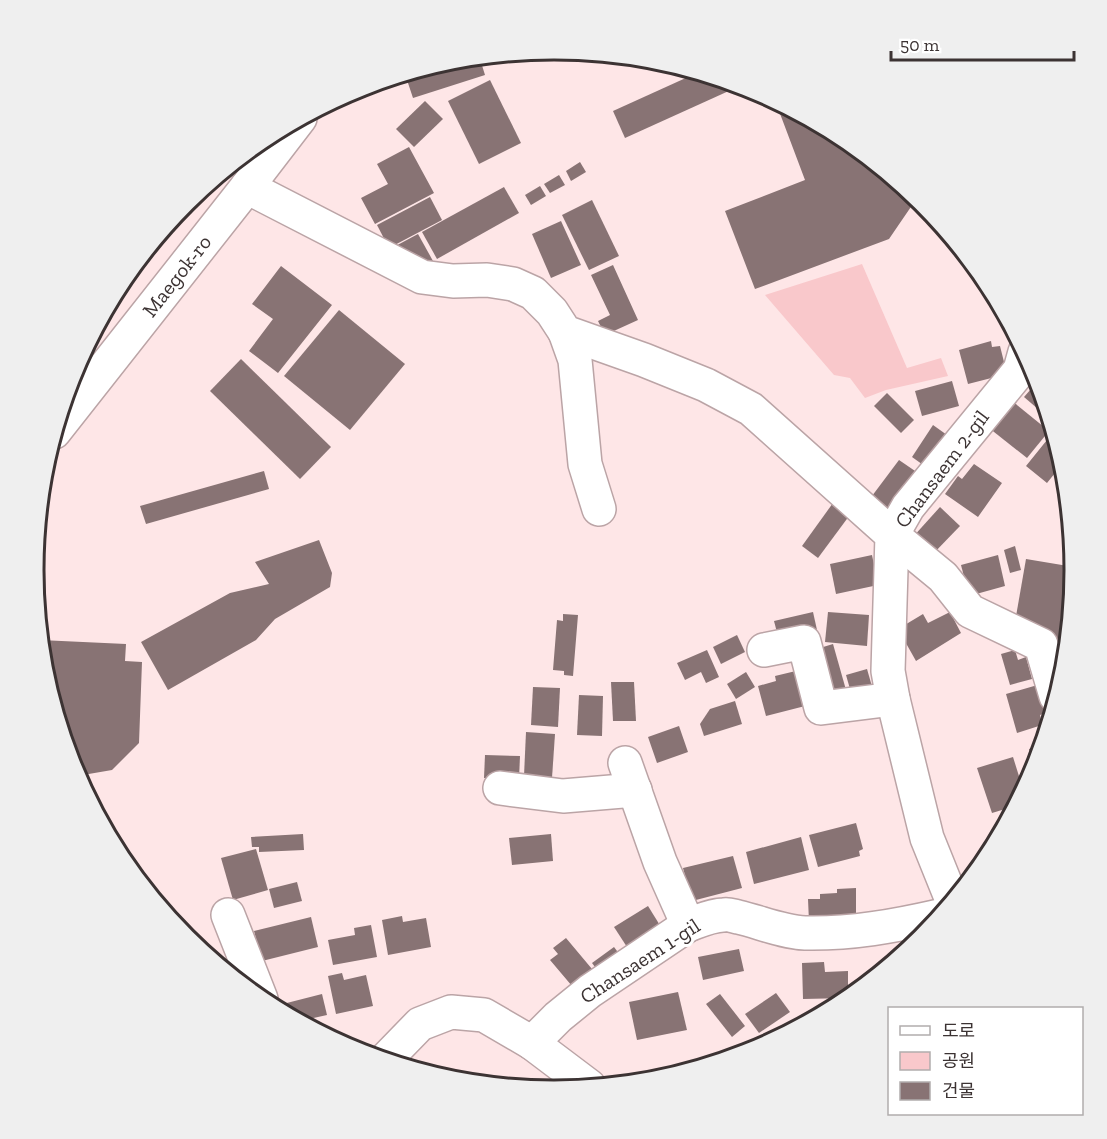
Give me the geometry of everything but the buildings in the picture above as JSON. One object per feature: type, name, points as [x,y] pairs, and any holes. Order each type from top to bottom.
[{"type":"street","name":"Maegok-ro","points":[[69,413],[287,135]]},
{"type":"street","points":[[247,187],[422,277],[453,281],[487,280],[513,284],[534,293],[552,312],[565,332],[575,360],[585,464],[599,509]]},
{"type":"street","points":[[565,332],[706,385],[751,409],[892,535],[888,671],[927,838],[949,892]]},
{"type":"street","name":"Chansaem 2-gil","points":[[1021,366],[908,507],[892,535],[943,577],[970,611],[1053,651],[1054,668]]},
{"type":"street","points":[[764,650],[804,642],[821,708],[893,699]]},
{"type":"street","points":[[500,788],[563,795],[630,776],[660,862],[688,925]]},
{"type":"street","name":"Chansaem 1-gil","points":[[532,1043],[558,1017],[590,991],[688,925],[703,919],[724,914],[752,920],[777,929],[803,933],[835,933],[889,927],[924,919]]},
{"type":"street","points":[[228,915],[255,983]]},
{"type":"street","points":[[392,1053],[420,1024],[451,1012],[484,1016],[532,1043],[580,1078]]},
{"type":"green space","points":[[862,264],[907,368],[941,358],[948,376],[886,390],[865,398],[850,378],[834,375],[765,295]]}]
